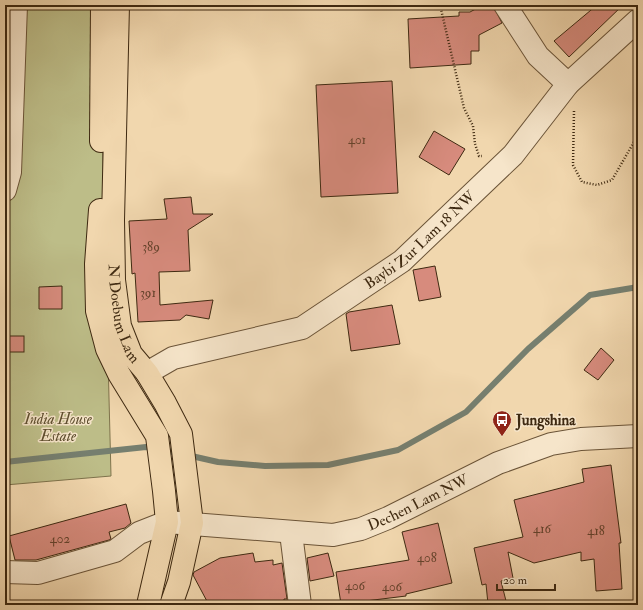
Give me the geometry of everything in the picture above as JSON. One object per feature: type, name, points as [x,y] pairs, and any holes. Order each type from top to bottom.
[{"type":"main road","points":[[102,5],[100,200],[96,264],[97,311],[107,349],[113,362],[157,436],[163,477],[167,522],[148,605]]},
{"type":"main road","name":"N Doebum Lam","points":[[118,5],[113,220],[114,280],[120,326],[131,354],[147,373],[181,434],[192,523],[179,582],[171,605]]},
{"type":"street","points":[[5,190],[10,172],[16,5]]},
{"type":"street","points":[[505,5],[538,56],[568,84]]},
{"type":"street","name":"Baybi Zur Lam 18 NW","points":[[147,373],[173,358],[302,328],[402,261],[513,155],[568,84],[638,20]]},
{"type":"street","name":"Dechen Lam NW","points":[[167,522],[333,535],[361,529],[388,518],[498,463],[551,444],[581,439],[638,436]]},
{"type":"street","points":[[5,572],[38,573],[115,551],[139,533],[167,522]]},
{"type":"street","points":[[291,532],[300,605]]},
{"type":"path","points":[[440,5],[464,108],[473,126],[475,144],[479,156],[513,155]]},
{"type":"path","points":[[568,84],[575,96],[573,165],[582,182],[596,185],[612,180],[638,135]]},
{"type":"green space","name":"India House Estate","points":[[5,5],[99,5],[111,476],[5,485]]},
{"type":"building","points":[[483,5],[493,5],[502,23],[479,35],[479,51],[471,51],[471,64],[410,68],[408,19],[459,16],[459,12],[470,12]]},
{"type":"building","points":[[597,5],[623,5],[569,57],[554,41]]},
{"type":"building","points":[[392,81],[398,193],[321,197],[316,85]]},
{"type":"building","points":[[434,131],[465,149],[449,175],[419,157]]},
{"type":"building","points":[[191,197],[193,214],[213,214],[188,230],[190,271],[159,272],[160,305],[213,300],[209,319],[186,315],[180,320],[138,322],[135,273],[132,274],[129,221],[167,219],[164,199]]},
{"type":"building","points":[[435,266],[441,297],[419,301],[413,270]]},
{"type":"building","points":[[62,286],[62,309],[39,309],[39,287]]},
{"type":"building","points":[[392,305],[400,344],[351,351],[346,314],[349,312]]},
{"type":"building","points":[[5,336],[24,336],[24,352],[5,352]]},
{"type":"building","points":[[601,348],[614,360],[598,380],[584,370]]},
{"type":"building","points":[[611,465],[621,543],[619,543],[622,589],[596,591],[594,559],[581,561],[581,552],[534,563],[508,552],[513,578],[501,581],[506,601],[488,604],[486,584],[482,585],[474,548],[523,537],[514,500],[584,482],[582,469]]},
{"type":"building","points":[[126,504],[131,523],[125,528],[109,532],[111,539],[36,560],[15,560],[9,536]]},
{"type":"building","points":[[438,523],[452,583],[406,594],[406,596],[341,604],[336,572],[409,560],[402,532]]},
{"type":"building","points":[[253,553],[255,562],[273,560],[273,565],[282,563],[287,599],[284,599],[284,605],[209,605],[193,575],[194,572],[220,558]]},
{"type":"building","points":[[328,553],[334,576],[310,581],[307,558]]},
{"type":"waterway","points":[[187,455],[218,462],[265,466],[328,465],[398,450],[466,412],[528,349],[590,295],[638,287]]},
{"type":"waterway","points":[[5,462],[146,447],[178,453]]},
{"type":"place","name":"Jungshina","points":[[502,437]]}]
